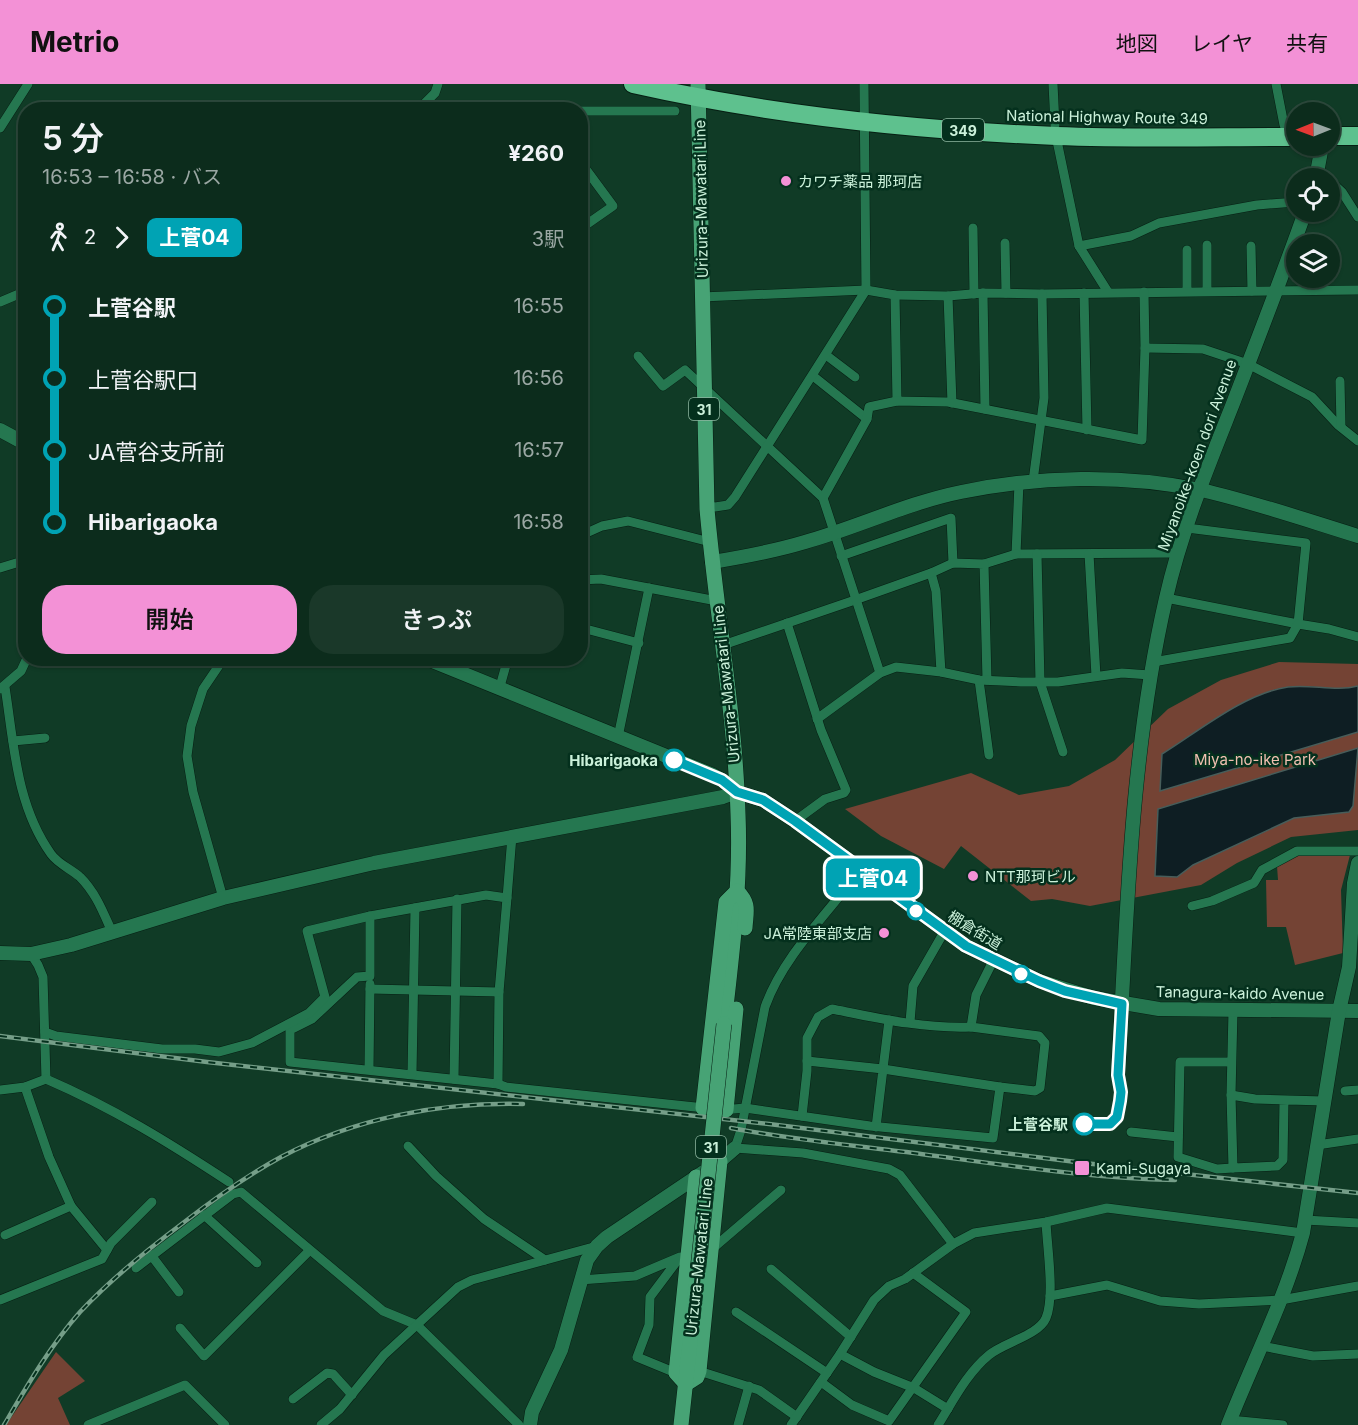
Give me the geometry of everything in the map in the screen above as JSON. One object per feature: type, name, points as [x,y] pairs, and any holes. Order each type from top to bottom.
[{"type":"highway","name":"National Highway Route 349","points":[[633,84],[697,88],[864,116],[1149,138],[1286,129]]},
{"type":"highway","points":[[1340,125],[1358,125]]},
{"type":"highway","points":[[1340,136],[1358,136]]},
{"type":"main road","name":"Urizura-Mawatari Line","points":[[681,1425],[681,1379],[698,1269],[737,891],[737,792],[707,504],[697,88]]},
{"type":"main road","points":[[703,1108],[726,902],[737,891],[747,905],[726,1110]]},
{"type":"main road","points":[[696,1177],[684,1253],[681,1379],[692,1381],[699,1371],[720,1161]]},
{"type":"street","points":[[0,128],[28,84]]},
{"type":"street","points":[[426,102],[435,93],[438,84]]},
{"type":"street","points":[[707,504],[715,507],[728,505],[813,376],[866,290],[864,84]]},
{"type":"street","points":[[1053,84],[1056,131],[1079,246],[1108,292]]},
{"type":"street","points":[[1276,84],[1286,112]]},
{"type":"street","points":[[588,111],[675,111]]},
{"type":"street","points":[[588,172],[613,206],[588,223]]},
{"type":"street","points":[[1340,191],[1358,217]]},
{"type":"street","points":[[1079,246],[1131,236],[1159,223],[1257,205],[1286,203]]},
{"type":"street","name":"Miyanoike-koen dori Avenue","points":[[1118,1075],[1139,749],[1151,669],[1166,598],[1199,490],[1301,222]]},
{"type":"street","points":[[973,228],[985,409]]},
{"type":"street","points":[[1005,243],[1006,293]]},
{"type":"street","points":[[1207,245],[1207,291]]},
{"type":"street","points":[[1251,246],[1252,291]]},
{"type":"street","points":[[1187,250],[1187,291]]},
{"type":"street","points":[[702,297],[866,290],[895,295],[948,296],[978,293],[1358,290]]},
{"type":"street","points":[[822,498],[867,419],[869,407],[897,401],[952,403],[1142,440],[1144,292]]},
{"type":"street","points":[[1084,293],[1087,430]]},
{"type":"street","points":[[0,302],[18,294]]},
{"type":"street","points":[[1016,554],[1026,482],[1041,421],[1044,398],[1042,294]]},
{"type":"street","points":[[895,295],[897,401]]},
{"type":"street","points":[[948,296],[952,403]]},
{"type":"street","points":[[1145,348],[1203,349],[1248,364],[1312,397],[1358,441]]},
{"type":"street","points":[[826,355],[855,377]]},
{"type":"street","points":[[638,356],[663,386],[685,370],[822,498],[880,673]]},
{"type":"street","points":[[813,376],[867,419]]},
{"type":"street","points":[[1340,381],[1341,427]]},
{"type":"street","points":[[0,429],[18,439]]},
{"type":"street","points":[[712,562],[784,548],[833,533],[891,511],[960,492],[1026,482],[1129,481],[1199,490],[1279,511],[1358,536]]},
{"type":"street","points":[[842,556],[951,518],[953,563]]},
{"type":"street","points":[[588,532],[602,526],[628,521],[710,542]]},
{"type":"street","points":[[818,719],[880,673],[896,667],[983,680],[1058,682],[1136,673],[1290,638],[1298,624],[1306,543],[1187,528]]},
{"type":"street","points":[[723,645],[931,573],[953,563],[984,564],[1016,554],[1178,553]]},
{"type":"street","points":[[1038,554],[1040,682],[1063,752]]},
{"type":"street","points":[[1089,554],[1096,676]]},
{"type":"street","points":[[0,568],[18,562]]},
{"type":"street","points":[[984,564],[983,680],[989,755]]},
{"type":"street","points":[[931,573],[936,591],[941,672]]},
{"type":"street","points":[[588,580],[601,579],[717,601]]},
{"type":"street","points":[[618,737],[649,588]]},
{"type":"street","points":[[1166,598],[1329,629],[1358,638]]},
{"type":"street","points":[[787,623],[818,719],[846,790],[844,794],[825,799],[795,821]]},
{"type":"street","points":[[588,630],[639,643]]},
{"type":"street","points":[[23,666],[21,671],[2,688],[21,793],[42,841],[52,857],[79,877],[97,896],[112,932]]},
{"type":"street","points":[[219,666],[203,689],[191,726],[188,756],[193,792],[224,898]]},
{"type":"street","points":[[444,666],[713,776],[737,792]]},
{"type":"street","points":[[499,690],[506,666]]},
{"type":"street","points":[[13,741],[45,738]]},
{"type":"street","points":[[0,953],[31,954],[71,945],[224,898],[374,863],[723,797],[737,792]]},
{"type":"street","name":"棚倉街道","points":[[737,792],[763,800],[795,821],[944,932],[993,961],[1065,991],[1122,1004]]},
{"type":"street","points":[[498,1084],[499,992],[512,836]]},
{"type":"street","points":[[1192,906],[1212,901],[1254,883],[1262,870],[1297,851],[1358,851]]},
{"type":"street","points":[[1283,1425],[1229,1423],[1281,1300],[1296,1259],[1304,1226],[1339,1011],[1354,951],[1354,883],[1358,863]]},
{"type":"street","points":[[530,1425],[532,1412],[561,1350],[587,1260],[597,1246],[623,1225],[720,1161],[735,1148],[741,1130],[765,1007],[772,989],[800,947],[861,869]]},
{"type":"street","points":[[45,1032],[56,1036],[162,1049],[219,1052],[252,1044],[309,1013],[325,997],[307,931],[457,899],[486,895],[507,898]]},
{"type":"street","points":[[454,1079],[457,899]]},
{"type":"street","points":[[412,1074],[415,908]]},
{"type":"street","points":[[369,1069],[370,916]]},
{"type":"street","points":[[910,1022],[913,986],[944,932]]},
{"type":"street","points":[[31,954],[43,977],[46,1079]]},
{"type":"street","points":[[971,1027],[976,995],[993,961]]},
{"type":"street","points":[[370,976],[357,977],[312,1019],[290,1030],[290,1062],[703,1108],[726,1110],[745,1108],[876,1127],[993,1138],[1000,1087]]},
{"type":"street","points":[[370,989],[499,992]]},
{"type":"street","name":"Tanagura-kaido Avenue","points":[[1122,1004],[1159,1009],[1358,1011]]},
{"type":"street","points":[[802,1116],[807,1038],[818,1017],[832,1009],[889,1020],[1039,1036],[1045,1043],[1040,1088],[1035,1091],[883,1069],[807,1061]]},
{"type":"street","points":[[1233,1011],[1230,1062],[1233,1168]]},
{"type":"street","points":[[876,1127],[889,1020]]},
{"type":"street","points":[[1230,1062],[1180,1062],[1178,1157],[1217,1169],[1277,1166],[1283,1160],[1284,1101]]},
{"type":"street","points":[[0,1090],[25,1088],[46,1079],[90,1098],[157,1135],[229,1182]]},
{"type":"street","points":[[25,1088],[49,1157],[71,1206],[107,1250]]},
{"type":"street","points":[[1345,1091],[1358,1090]]},
{"type":"street","points":[[1231,1095],[1284,1101],[1324,1101]]},
{"type":"street","points":[[1131,1132],[1178,1137]]},
{"type":"street","points":[[1317,1146],[1358,1138]]},
{"type":"street","points":[[408,1146],[436,1176],[484,1219],[545,1260]]},
{"type":"street","points":[[735,1148],[803,1153],[889,1169],[900,1174],[953,1244]]},
{"type":"street","points":[[712,1249],[781,1190]]},
{"type":"street","points":[[136,1268],[233,1194],[241,1192],[383,1311],[417,1325],[519,1425]]},
{"type":"street","points":[[0,1300],[102,1259],[111,1243],[152,1202]]},
{"type":"street","points":[[5,1235],[71,1206]]},
{"type":"street","points":[[699,1371],[759,1390],[794,1421],[874,1300],[889,1286],[974,1233],[1046,1222],[1107,1208],[1304,1226],[1358,1223]]},
{"type":"street","points":[[204,1215],[257,1263]]},
{"type":"street","points":[[938,1425],[973,1370],[990,1353],[1041,1326],[1046,1318],[1050,1296],[1046,1222]]},
{"type":"street","points":[[321,1425],[340,1409],[384,1355],[458,1287],[472,1280],[597,1246]]},
{"type":"street","points":[[180,1328],[204,1356],[309,1251]]},
{"type":"street","points":[[580,1280],[635,1276],[684,1253]]},
{"type":"street","points":[[681,1379],[637,1356],[649,1326],[650,1298],[684,1253]]},
{"type":"street","points":[[151,1255],[179,1292]]},
{"type":"street","points":[[771,1269],[851,1337]]},
{"type":"street","points":[[821,1382],[852,1405],[890,1424],[966,1312],[913,1273]]},
{"type":"street","points":[[1050,1296],[1107,1285],[1160,1300],[1199,1304],[1281,1300],[1358,1286]]},
{"type":"street","points":[[736,1312],[827,1373]]},
{"type":"street","points":[[1262,1346],[1313,1356],[1358,1354]]},
{"type":"street","points":[[840,1354],[874,1372],[914,1388],[948,1409]]},
{"type":"street","points":[[293,1399],[327,1373],[333,1374],[352,1395]]},
{"type":"street","points":[[88,1425],[185,1385],[225,1425]]},
{"type":"street","points":[[738,1425],[749,1386]]},
{"type":"green space","name":"Miya-no-ike Park","points":[[1279,662],[1358,664],[1358,830],[1291,837],[1237,863],[1201,885],[1090,906],[1052,899],[1031,901],[961,846],[944,869],[881,836],[845,809],[971,773],[1019,795],[1069,786],[1115,760],[1168,709],[1221,680]]},
{"type":"green space","points":[[1293,855],[1350,855],[1341,890],[1343,953],[1295,965],[1286,927],[1267,927],[1266,880],[1278,880],[1277,866]]},
{"type":"green space","points":[[56,1352],[85,1381],[58,1398],[70,1425],[6,1425]]},
{"type":"shaded area","points":[[1358,686],[1358,732],[1160,791],[1162,754],[1239,705],[1255,697],[1288,687],[1349,688]]},
{"type":"shaded area","points":[[1358,748],[1353,806],[1349,812],[1294,818],[1193,865],[1177,877],[1155,876],[1158,809]]},
{"type":"railway","points":[[0,1036],[207,1062],[769,1124],[1084,1163],[1358,1193]]},
{"type":"railway","points":[[4,1425],[49,1352],[80,1312],[117,1276],[156,1244],[255,1172],[309,1143],[338,1132],[399,1115],[461,1106],[523,1104]]},
{"type":"railway","points":[[731,1128],[1048,1170],[1111,1177],[1175,1180]]},
{"type":"bus line","name":"上菅04","points":[[674,760],[722,780],[737,792],[763,800],[861,869],[944,932],[993,961],[1065,991],[1122,1004],[1118,1075],[1121,1092],[1117,1117],[1110,1124],[1084,1124]]},
{"type":"place","name":"カワチ薬品 那珂店","points":[[786,181]]},
{"type":"place","name":"Hibarigaoka","points":[[674,760]]},
{"type":"place","name":"NTT那珂ビル","points":[[973,876]]},
{"type":"place","name":"JA常陸東部支店","points":[[884,933]]},
{"type":"place","name":"上菅谷駅","points":[[1084,1124]]},
{"type":"place","name":"Kami-Sugaya","points":[[1082,1168]]}]
